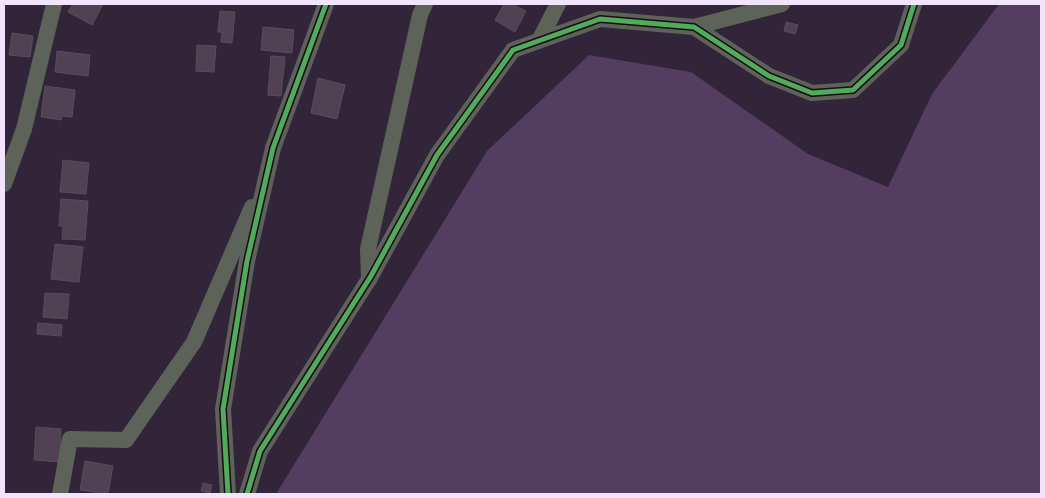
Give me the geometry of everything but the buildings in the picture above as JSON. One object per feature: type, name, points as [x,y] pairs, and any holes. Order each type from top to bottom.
[{"type":"street","points":[[4,184],[24,129],[54,4]]},
{"type":"street","points":[[228,494],[223,409],[247,260],[273,148],[326,4]]},
{"type":"street","points":[[369,280],[368,248],[420,15],[425,4]]},
{"type":"street","points":[[539,41],[558,4]]},
{"type":"street","points":[[247,494],[260,451],[369,280],[437,155],[513,50],[600,19],[694,27],[782,4]]},
{"type":"street","points":[[694,27],[768,76],[812,93],[853,90],[901,45],[914,4]]},
{"type":"street","points":[[60,494],[70,439],[126,440],[194,342],[268,169]]},
{"type":"shaded area","points":[[999,4],[1041,4],[1041,494],[276,494],[487,151],[589,55],[691,72],[808,154],[888,187],[932,94]]},
{"type":"cycle path","points":[[228,494],[223,409],[247,261],[273,148],[326,4]]},
{"type":"cycle path","points":[[247,494],[260,451],[371,276],[437,155],[513,50],[600,19],[694,27],[769,76],[812,93],[853,90],[901,45],[914,4]]}]
